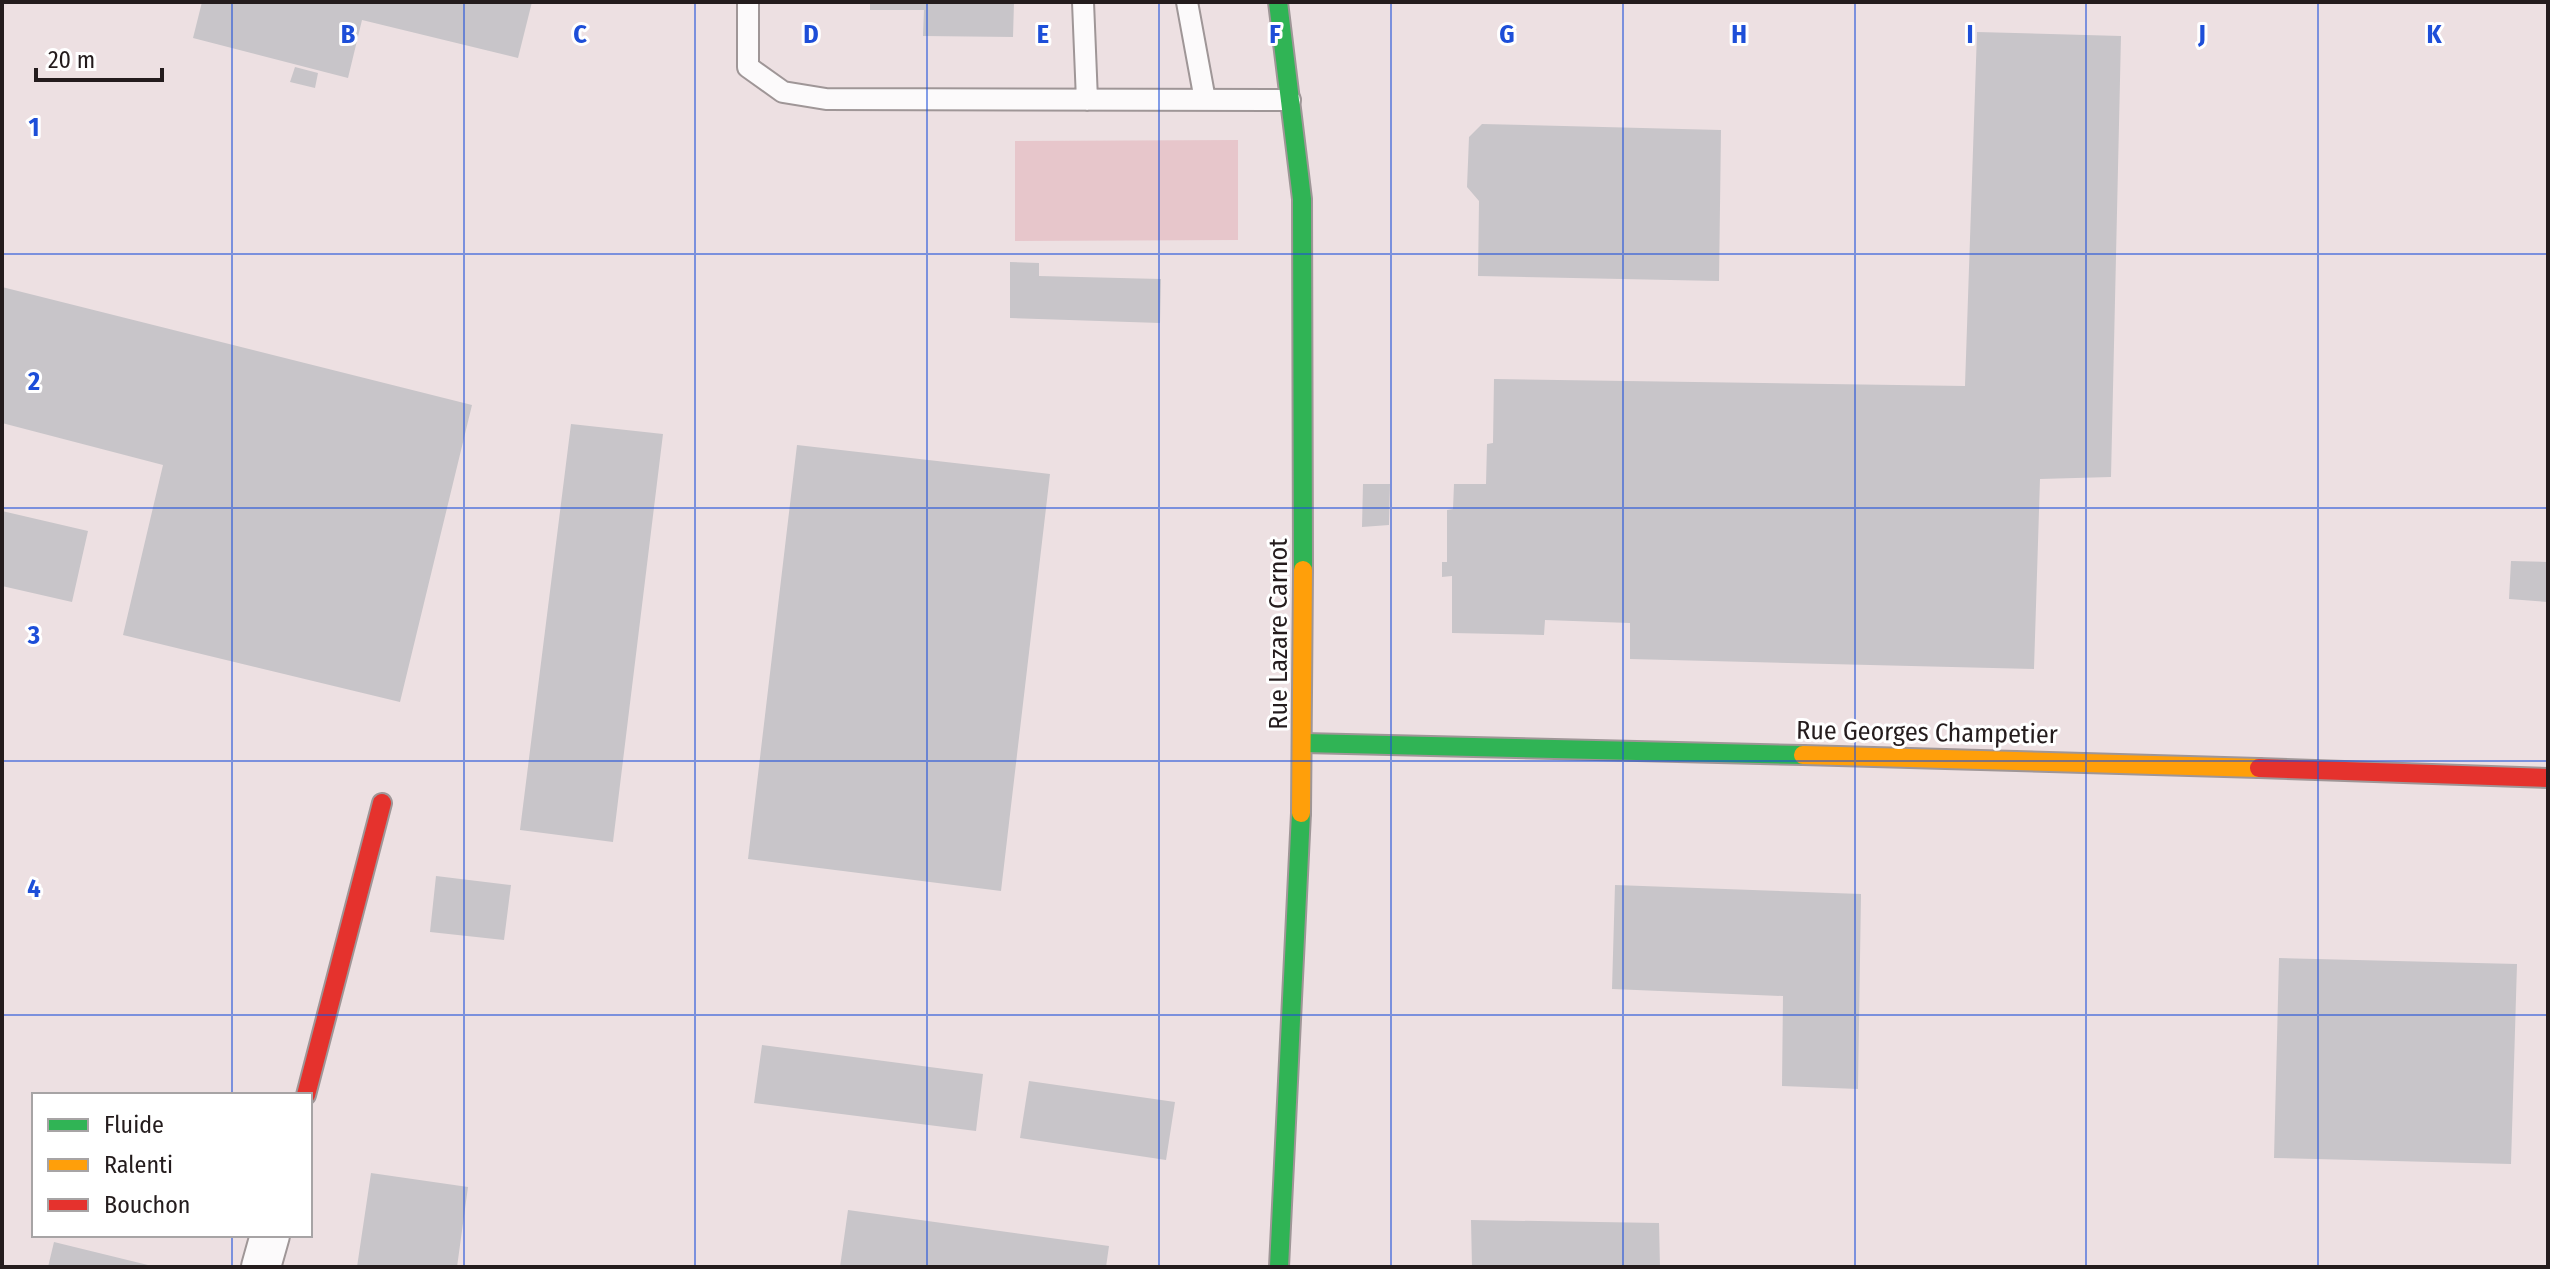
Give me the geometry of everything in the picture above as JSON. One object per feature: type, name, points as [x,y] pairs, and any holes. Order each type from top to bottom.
[{"type":"street","name":"Rue Lazare Carnot","points":[[1278,2],[1302,199],[1304,743],[1279,1267]]},
{"type":"street","name":"Rue Georges Champetier","points":[[1304,743],[2052,761],[2548,778]]},
{"type":"street","points":[[307,1093],[382,803]]},
{"type":"street","points":[[261,1267],[269,1237]]},
{"type":"lane","points":[[748,2],[748,67],[783,92],[826,99],[1290,100]]},
{"type":"lane","points":[[1083,2],[1087,100]]},
{"type":"lane","points":[[1187,2],[1205,100]]},
{"type":"shaded area","points":[[1238,140],[1238,240],[1015,241],[1015,141]]},
{"type":"building","points":[[202,2],[532,2],[518,58],[362,20],[348,78],[193,38]]},
{"type":"building","points":[[870,2],[1014,2],[1013,37],[923,36],[924,10],[870,10]]},
{"type":"building","points":[[1977,32],[2121,36],[2111,477],[2040,479],[2034,669],[1630,659],[1630,623],[1545,620],[1544,635],[1452,633],[1452,576],[1442,577],[1442,562],[1447,562],[1447,510],[1453,509],[1454,484],[1486,484],[1487,444],[1493,443],[1494,379],[1965,386]]},
{"type":"building","points":[[295,67],[318,73],[315,88],[290,82]]},
{"type":"building","points":[[1482,124],[1721,130],[1719,281],[1478,276],[1479,201],[1467,187],[1469,137]]},
{"type":"building","points":[[1010,262],[1039,263],[1039,276],[1161,279],[1160,323],[1010,318]]},
{"type":"building","points":[[2,287],[472,405],[400,702],[123,635],[163,465],[2,423]]},
{"type":"building","points":[[571,424],[663,434],[613,842],[520,830]]},
{"type":"building","points":[[797,445],[1050,474],[1001,891],[748,859]]},
{"type":"building","points":[[1363,484],[1390,484],[1389,525],[1362,527]]},
{"type":"building","points":[[2,511],[88,531],[72,602],[2,586]]},
{"type":"building","points":[[2511,561],[2548,562],[2548,602],[2509,599]]},
{"type":"building","points":[[436,876],[511,885],[504,940],[430,932]]},
{"type":"building","points":[[1615,885],[1861,894],[1858,1089],[1782,1086],[1783,996],[1612,989]]},
{"type":"building","points":[[2279,958],[2517,964],[2511,1164],[2274,1158]]},
{"type":"building","points":[[762,1045],[983,1074],[976,1131],[754,1103]]},
{"type":"building","points":[[1029,1081],[1175,1102],[1166,1160],[1020,1138]]},
{"type":"building","points":[[371,1173],[468,1187],[457,1267],[357,1267]]},
{"type":"building","points":[[848,1210],[1109,1246],[1106,1267],[840,1267]]},
{"type":"building","points":[[1471,1220],[1659,1223],[1660,1267],[1472,1267]]},
{"type":"building","points":[[54,1242],[152,1266],[152,1267],[48,1267]]},
{"type":"traffic: fast","points":[[1278,2],[1302,199],[1303,570]]},
{"type":"traffic: fast","points":[[1304,743],[1803,755]]},
{"type":"traffic: fast","points":[[1279,1267],[1301,813]]},
{"type":"traffic: slow","points":[[1301,813],[1303,570]]},
{"type":"traffic: slow","points":[[1803,755],[2259,768]]},
{"type":"traffic: jam","points":[[2259,768],[2548,778]]},
{"type":"traffic: jam","points":[[307,1093],[382,803]]}]
